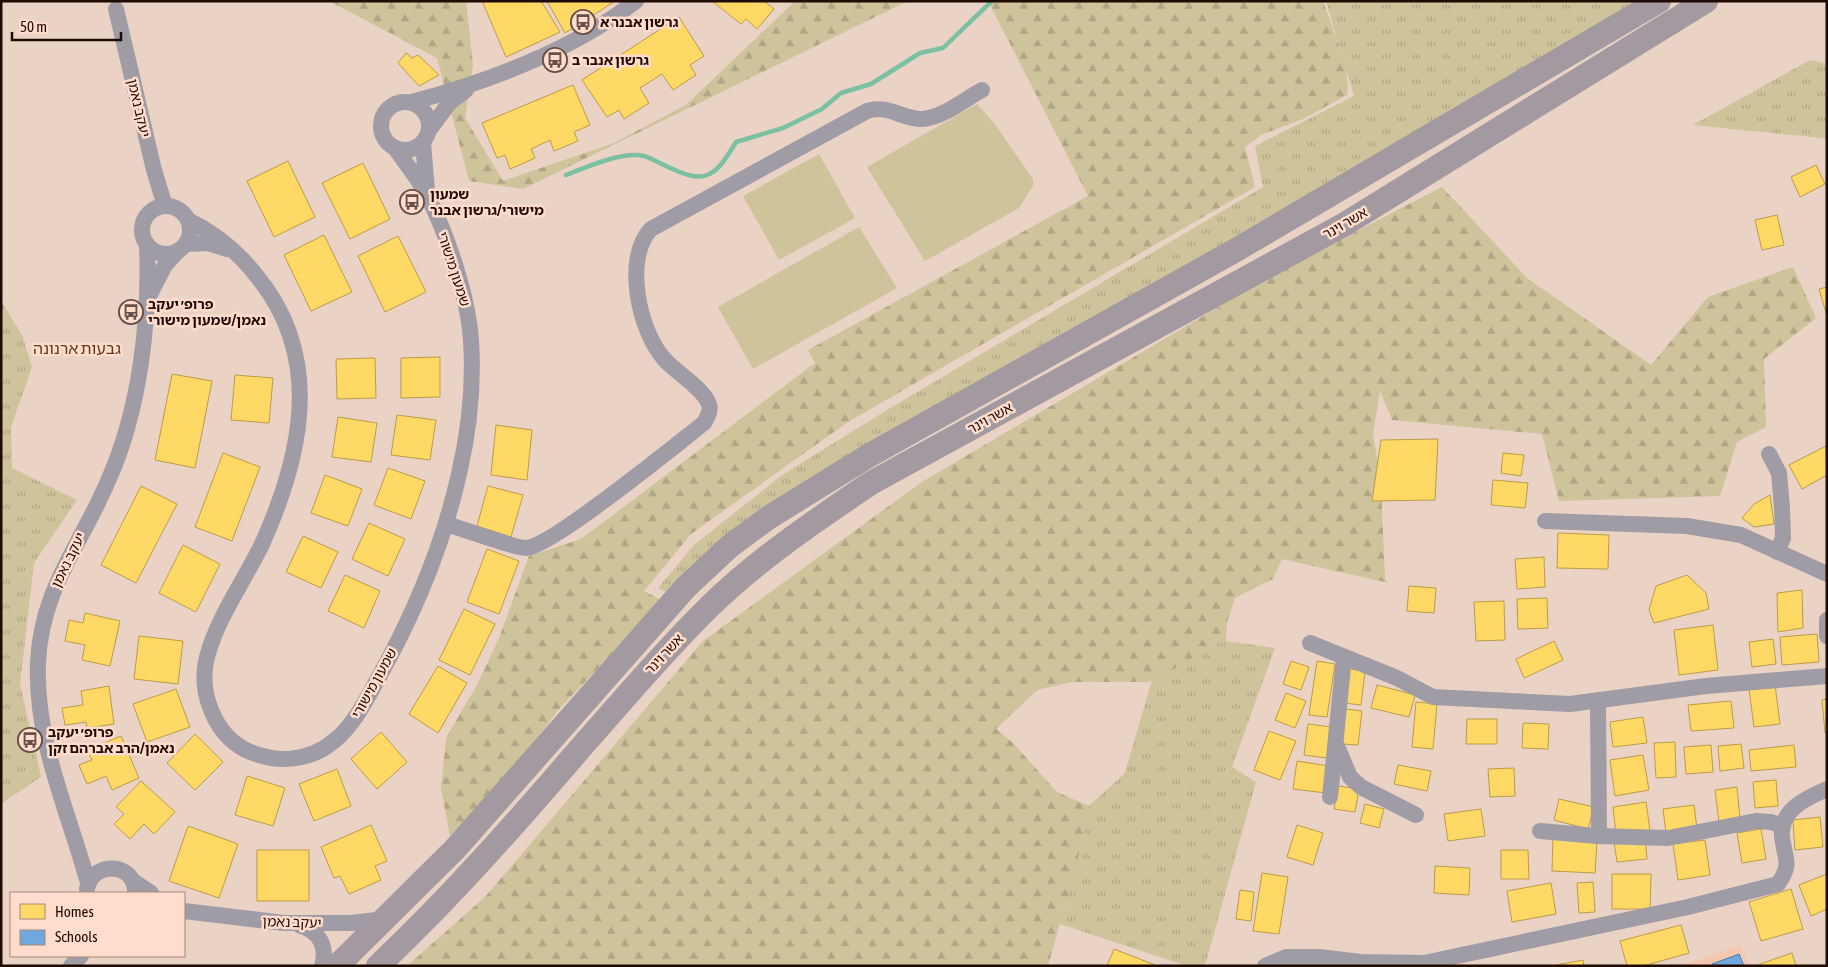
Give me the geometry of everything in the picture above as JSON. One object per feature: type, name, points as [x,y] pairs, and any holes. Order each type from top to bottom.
[{"type":"main road","name":"אשר וינר","points":[[337,966],[386,919],[513,785],[686,586],[730,546],[768,518],[868,456],[1236,250],[1659,1]]},
{"type":"main road","name":"אשר וינר","points":[[378,966],[428,919],[475,868],[653,666],[709,606],[759,563],[816,520],[871,484],[1345,224],[1706,1]]},
{"type":"street","points":[[412,102],[479,82],[557,49],[596,28],[636,1]]},
{"type":"street","name":"יעקב נאמן","points":[[116,9],[154,170],[165,206]]},
{"type":"street","points":[[427,136],[427,114],[422,108],[412,102],[405,101],[394,104],[385,112],[381,130],[384,138],[395,148],[410,150],[427,136],[450,102],[479,82]]},
{"type":"street","points":[[446,524],[526,548],[539,544],[567,527],[704,423],[709,415],[709,403],[703,394],[663,358],[650,339],[641,315],[638,281],[639,250],[644,236],[651,229],[867,111],[878,108],[888,109],[923,119],[942,112],[982,90]]},
{"type":"street","name":"שמעון מישורי","points":[[188,220],[209,231],[234,251],[269,291],[286,320],[296,352],[300,385],[298,427],[285,483],[263,541],[217,630],[206,660],[205,687],[211,712],[224,732],[241,748],[263,757],[286,760],[310,755],[334,742],[355,719],[389,659],[418,599],[446,524],[465,440],[471,390],[471,341],[461,285],[429,199],[424,166],[427,136]]},
{"type":"street","name":"שמעון מישורי","points":[[395,148],[429,199]]},
{"type":"street","points":[[182,247],[191,232],[188,220],[179,209],[165,206],[158,207],[146,216],[142,230],[147,244],[158,253],[172,253],[182,247],[208,243],[234,251]]},
{"type":"street","name":"יעקב נאמן","points":[[88,888],[71,827],[57,788],[42,722],[38,691],[41,635],[46,610],[58,577],[100,500],[119,455],[134,399],[148,299],[147,244]]},
{"type":"street","name":"יעקב נאמן","points":[[148,299],[156,278],[182,247]]},
{"type":"street","points":[[1769,454],[1779,473],[1782,508],[1783,538],[1777,552]]},
{"type":"street","points":[[1545,521],[1687,526],[1741,535],[1827,574]]},
{"type":"street","points":[[1827,620],[1827,636]]},
{"type":"street","points":[[1310,643],[1397,678],[1433,697],[1570,704],[1706,686],[1827,676]]},
{"type":"street","points":[[1330,797],[1344,657]]},
{"type":"street","points":[[1598,701],[1600,836]]},
{"type":"street","points":[[1336,743],[1350,777],[1361,787],[1416,815]]},
{"type":"street","points":[[1264,966],[1286,957],[1362,962],[1424,963],[1759,890],[1778,884],[1786,872],[1787,856],[1782,836],[1784,821],[1793,808],[1806,798],[1827,790]]},
{"type":"street","points":[[1540,831],[1600,836],[1668,838],[1704,833],[1756,821],[1771,822],[1783,826]]},
{"type":"street","name":"יעקב נאמן","points":[[71,827],[94,858],[110,868],[124,871],[134,887]]},
{"type":"street","points":[[88,888],[97,872],[110,868]]},
{"type":"street","points":[[134,887],[148,892]]},
{"type":"street","name":"יעקב נאמן","points":[[189,910],[292,923],[351,923],[386,919]]},
{"type":"street","points":[[292,923],[310,930],[320,939],[325,952],[322,966]]},
{"type":"street","points":[[71,966],[80,957]]},
{"type":"shaded area","points":[[1740,945],[1750,966],[1681,966]]},
{"type":"green space","points":[[329,1],[466,1],[473,65],[465,118],[503,181],[614,143],[686,105],[795,1],[908,1],[523,189],[469,181],[437,58]]},
{"type":"green space","points":[[988,1],[1323,1],[1344,60],[1348,85],[1347,95],[1303,119],[1261,135],[1245,147],[1255,187],[848,422],[691,534],[644,591],[663,601],[559,709],[519,762],[450,836],[441,788],[446,738],[478,683],[499,638],[529,556],[581,539],[815,363],[808,350],[1088,196]]},
{"type":"green space","points":[[1326,1],[1637,1],[1473,100],[855,459],[670,594],[658,588],[694,545],[781,476],[887,410],[1263,187],[1255,146],[1354,96]]},
{"type":"green space","points":[[1810,60],[1827,64],[1827,140],[1693,125]]},
{"type":"green space","points":[[977,104],[994,123],[1033,179],[1033,186],[1019,208],[925,261],[867,167]]},
{"type":"green space","points":[[819,154],[855,218],[779,260],[743,196]]},
{"type":"green space","points":[[1442,187],[1527,278],[1651,365],[1708,297],[1793,267],[1816,318],[1764,359],[1766,427],[1737,442],[1720,496],[1559,501],[1542,434],[1392,420],[1380,391],[1373,434],[1381,484],[1385,580],[1389,583],[1282,559],[1273,579],[1235,598],[1227,623],[1226,641],[1217,642],[1183,664],[1149,682],[1072,682],[1037,690],[996,729],[1012,742],[1057,792],[1089,806],[1082,843],[1048,966],[407,966],[486,896],[703,641],[922,482],[1278,272]]},
{"type":"green space","points":[[859,227],[897,288],[753,369],[718,307]]},
{"type":"green space","points":[[1,301],[22,335],[32,367],[11,427],[12,468],[77,500],[34,563],[20,684],[41,777],[5,801],[1,806]]},
{"type":"green space","points":[[1226,641],[1275,648],[1232,767],[1256,782],[1205,966],[1187,966],[1060,924],[1089,806],[1125,773],[1152,680],[1217,642]]},
{"type":"building: Homes","points":[[485,1],[541,1],[560,32],[506,57],[483,3]]},
{"type":"building: Homes","points":[[547,1],[615,1],[565,33]]},
{"type":"building: Homes","points":[[712,1],[764,1],[774,9],[757,29],[746,19],[741,24]]},
{"type":"building: Homes","points":[[679,17],[704,56],[690,65],[696,75],[673,90],[662,74],[640,88],[649,103],[624,119],[619,110],[607,117],[582,80]]},
{"type":"building: Homes","points":[[406,53],[412,58],[418,55],[439,75],[419,86],[398,63]]},
{"type":"building: Homes","points":[[573,85],[590,125],[574,132],[578,141],[554,151],[550,140],[531,149],[535,158],[510,169],[505,155],[497,158],[482,123]]},
{"type":"building: Homes","points":[[288,161],[315,217],[274,237],[247,181]]},
{"type":"building: Homes","points":[[363,163],[390,219],[350,239],[322,183]]},
{"type":"building: Homes","points":[[1816,165],[1825,184],[1800,197],[1791,177]]},
{"type":"building: Homes","points":[[1777,215],[1784,245],[1762,250],[1755,220]]},
{"type":"building: Homes","points":[[324,235],[352,292],[311,311],[284,255]]},
{"type":"building: Homes","points":[[398,236],[426,292],[385,312],[358,256]]},
{"type":"building: Homes","points":[[1827,287],[1827,316],[1819,289]]},
{"type":"building: Homes","points":[[440,357],[440,397],[401,398],[401,358]]},
{"type":"building: Homes","points":[[375,358],[376,398],[337,399],[336,359]]},
{"type":"building: Homes","points":[[172,374],[212,381],[195,468],[155,460]]},
{"type":"building: Homes","points":[[235,375],[273,378],[269,423],[231,420]]},
{"type":"building: Homes","points":[[397,415],[436,420],[430,460],[391,455]]},
{"type":"building: Homes","points":[[338,417],[377,423],[371,462],[332,457]]},
{"type":"building: Homes","points":[[496,425],[532,430],[527,480],[491,475]]},
{"type":"building: Homes","points":[[1438,439],[1435,500],[1372,501],[1381,440]]},
{"type":"building: Homes","points":[[1826,446],[1827,475],[1802,489],[1789,465]]},
{"type":"building: Homes","points":[[223,453],[260,467],[232,541],[195,527]]},
{"type":"building: Homes","points":[[1503,453],[1524,455],[1521,476],[1501,473]]},
{"type":"building: Homes","points":[[388,468],[425,481],[411,519],[374,505]]},
{"type":"building: Homes","points":[[325,475],[362,489],[348,526],[311,513]]},
{"type":"building: Homes","points":[[1493,480],[1528,483],[1525,508],[1491,505]]},
{"type":"building: Homes","points":[[141,486],[177,504],[136,583],[101,565]]},
{"type":"building: Homes","points":[[488,486],[523,495],[511,537],[477,526]]},
{"type":"building: Homes","points":[[1770,495],[1774,524],[1754,527],[1742,518],[1754,504]]},
{"type":"building: Homes","points":[[369,523],[405,539],[388,576],[352,559]]},
{"type":"building: Homes","points":[[1558,533],[1609,535],[1608,569],[1557,568]]},
{"type":"building: Homes","points":[[303,536],[338,552],[321,588],[286,572]]},
{"type":"building: Homes","points":[[183,545],[220,564],[196,612],[159,593]]},
{"type":"building: Homes","points":[[487,549],[519,561],[499,614],[467,602]]},
{"type":"building: Homes","points":[[1544,557],[1545,587],[1517,589],[1515,559]]},
{"type":"building: Homes","points":[[345,575],[380,591],[364,628],[328,611]]},
{"type":"building: Homes","points":[[1687,575],[1706,593],[1709,609],[1654,623],[1649,610],[1656,586]]},
{"type":"building: Homes","points":[[1409,586],[1436,588],[1434,613],[1407,611]]},
{"type":"building: Homes","points":[[1802,590],[1803,628],[1778,632],[1777,593]]},
{"type":"building: Homes","points":[[1547,598],[1548,628],[1518,629],[1517,599]]},
{"type":"building: Homes","points":[[1504,601],[1505,640],[1476,641],[1474,602]]},
{"type":"building: Homes","points":[[464,609],[495,624],[470,675],[439,660]]},
{"type":"building: Homes","points":[[85,613],[120,621],[110,666],[82,660],[85,645],[65,641],[69,620],[83,623]]},
{"type":"building: Homes","points":[[1713,625],[1718,670],[1679,675],[1674,630]]},
{"type":"building: Homes","points":[[1817,634],[1819,662],[1782,665],[1780,637]]},
{"type":"building: Homes","points":[[139,636],[183,641],[178,684],[134,679]]},
{"type":"building: Homes","points":[[1773,639],[1776,664],[1752,667],[1749,642]]},
{"type":"building: Homes","points":[[1554,641],[1563,660],[1524,678],[1516,659]]},
{"type":"building: Homes","points":[[1291,661],[1309,667],[1301,690],[1283,684]]},
{"type":"building: Homes","points":[[1317,661],[1335,664],[1327,717],[1309,715]]},
{"type":"building: Homes","points":[[438,666],[467,683],[438,733],[409,714]]},
{"type":"building: Homes","points":[[1349,669],[1365,671],[1361,705],[1345,703]]},
{"type":"building: Homes","points":[[1377,685],[1415,695],[1409,717],[1371,708]]},
{"type":"building: Homes","points":[[1775,685],[1780,724],[1754,727],[1749,689]]},
{"type":"building: Homes","points":[[109,686],[114,724],[87,728],[86,722],[65,725],[62,708],[83,705],[81,691]]},
{"type":"building: Homes","points":[[176,689],[190,727],[147,742],[133,704]]},
{"type":"building: Homes","points":[[1286,693],[1306,701],[1295,728],[1275,720]]},
{"type":"building: Homes","points":[[1827,699],[1827,733],[1825,733],[1822,700]]},
{"type":"building: Homes","points":[[1731,701],[1734,728],[1691,731],[1688,705]]},
{"type":"building: Homes","points":[[1416,702],[1437,704],[1433,749],[1412,747]]},
{"type":"building: Homes","points":[[1345,709],[1362,711],[1358,745],[1341,744]]},
{"type":"building: Homes","points":[[1643,717],[1647,743],[1613,747],[1610,722]]},
{"type":"building: Homes","points":[[1467,719],[1497,719],[1497,744],[1466,744]]},
{"type":"building: Homes","points":[[1523,723],[1549,724],[1548,749],[1522,748]]},
{"type":"building: Homes","points":[[1308,724],[1331,727],[1327,758],[1304,755]]},
{"type":"building: Homes","points":[[1269,731],[1296,741],[1280,780],[1254,770]]},
{"type":"building: Homes","points":[[381,732],[407,762],[377,789],[351,759]]},
{"type":"building: Homes","points":[[195,734],[223,762],[195,790],[167,763]]},
{"type":"building: Homes","points":[[121,736],[139,778],[112,790],[106,776],[87,784],[79,765],[92,760],[87,750]]},
{"type":"building: Homes","points":[[1675,742],[1676,777],[1656,778],[1654,743]]},
{"type":"building: Homes","points":[[1741,744],[1744,768],[1720,771],[1718,746]]},
{"type":"building: Homes","points":[[1711,745],[1713,772],[1686,774],[1684,747]]},
{"type":"building: Homes","points":[[1794,745],[1796,767],[1751,771],[1749,750]]},
{"type":"building: Homes","points":[[1643,755],[1649,790],[1615,796],[1610,760]]},
{"type":"building: Homes","points":[[1297,761],[1329,766],[1326,793],[1293,789]]},
{"type":"building: Homes","points":[[1398,765],[1431,771],[1427,791],[1394,784]]},
{"type":"building: Homes","points":[[1514,768],[1515,796],[1490,797],[1488,769]]},
{"type":"building: Homes","points":[[337,769],[351,806],[314,821],[299,784]]},
{"type":"building: Homes","points":[[247,776],[285,788],[273,826],[235,815]]},
{"type":"building: Homes","points":[[1776,780],[1778,806],[1755,808],[1753,782]]},
{"type":"building: Homes","points":[[141,781],[175,812],[154,834],[144,824],[130,839],[114,824],[124,814],[116,807]]},
{"type":"building: Homes","points":[[1338,786],[1359,789],[1355,812],[1334,809]]},
{"type":"building: Homes","points":[[1737,787],[1740,819],[1719,822],[1715,790]]},
{"type":"building: Homes","points":[[1559,799],[1594,807],[1588,829],[1554,820]]},
{"type":"building: Homes","points":[[1646,802],[1650,830],[1616,834],[1613,807]]},
{"type":"building: Homes","points":[[1365,804],[1384,809],[1379,828],[1360,823]]},
{"type":"building: Homes","points":[[1694,805],[1697,829],[1666,833],[1663,809]]},
{"type":"building: Homes","points":[[1481,809],[1485,836],[1448,841],[1444,814]]},
{"type":"building: Homes","points":[[1820,817],[1823,847],[1795,850],[1793,820]]},
{"type":"building: Homes","points":[[371,825],[387,861],[375,866],[381,880],[349,894],[340,876],[334,878],[321,847]]},
{"type":"building: Homes","points":[[1297,825],[1323,833],[1313,865],[1287,857]]},
{"type":"building: Homes","points":[[188,826],[238,844],[219,898],[169,881]]},
{"type":"building: Homes","points":[[1761,829],[1766,859],[1742,863],[1737,833]]},
{"type":"building: Homes","points":[[1553,838],[1597,840],[1595,873],[1552,871]]},
{"type":"building: Homes","points":[[1645,838],[1647,859],[1617,862],[1614,842]]},
{"type":"building: Homes","points":[[1705,840],[1710,875],[1678,880],[1673,844]]},
{"type":"building: Homes","points":[[257,850],[309,850],[309,901],[257,901]]},
{"type":"building: Homes","points":[[1501,850],[1528,850],[1529,879],[1501,879]]},
{"type":"building: Homes","points":[[1435,866],[1470,868],[1469,895],[1434,893]]},
{"type":"building: Homes","points":[[1262,873],[1288,877],[1279,934],[1253,931]]},
{"type":"building: Homes","points":[[1612,874],[1651,874],[1650,909],[1612,909]]},
{"type":"building: Homes","points":[[1827,874],[1827,909],[1811,916],[1799,885]]},
{"type":"building: Homes","points":[[1593,882],[1595,912],[1579,913],[1577,883]]},
{"type":"building: Homes","points":[[1551,883],[1556,914],[1512,922],[1507,891]]},
{"type":"building: Homes","points":[[1791,889],[1803,929],[1761,941],[1749,902]]},
{"type":"building: Homes","points":[[1240,890],[1254,892],[1251,921],[1236,919]]},
{"type":"building: Homes","points":[[1681,925],[1689,953],[1643,966],[1627,966],[1620,941]]},
{"type":"building: Homes","points":[[1114,949],[1155,965],[1107,966]]},
{"type":"building: Homes","points":[[1792,953],[1796,966],[1760,966],[1760,964]]},
{"type":"building: Homes","points":[[1583,960],[1584,966],[1556,966],[1556,965]]},
{"type":"building: Schools","points":[[1739,954],[1744,966],[1713,966],[1712,964]]},
{"type":"waterway","points":[[566,175],[615,158],[635,155],[647,157],[679,172],[699,177],[707,175],[721,164],[736,142],[783,128],[822,109],[841,93],[871,84],[920,53],[943,48],[992,1]]},
{"type":"place","name":"גרשון אבנר א","points":[[583,22]]},
{"type":"place","name":"גרשון אנבר ב","points":[[555,60]]},
{"type":"place","name":"שמעון מישורי/גרשון אבנר","points":[[412,202]]},
{"type":"place","name":"פרופ׳ יעקב נאמן/שמעון מישורי","points":[[131,312]]},
{"type":"place","name":"פרופ׳ יעקב נאמן/הרב אברהם זקן","points":[[30,740]]},
{"type":"district","name":"גבעות ארנונה","points":[[77,348]]}]
